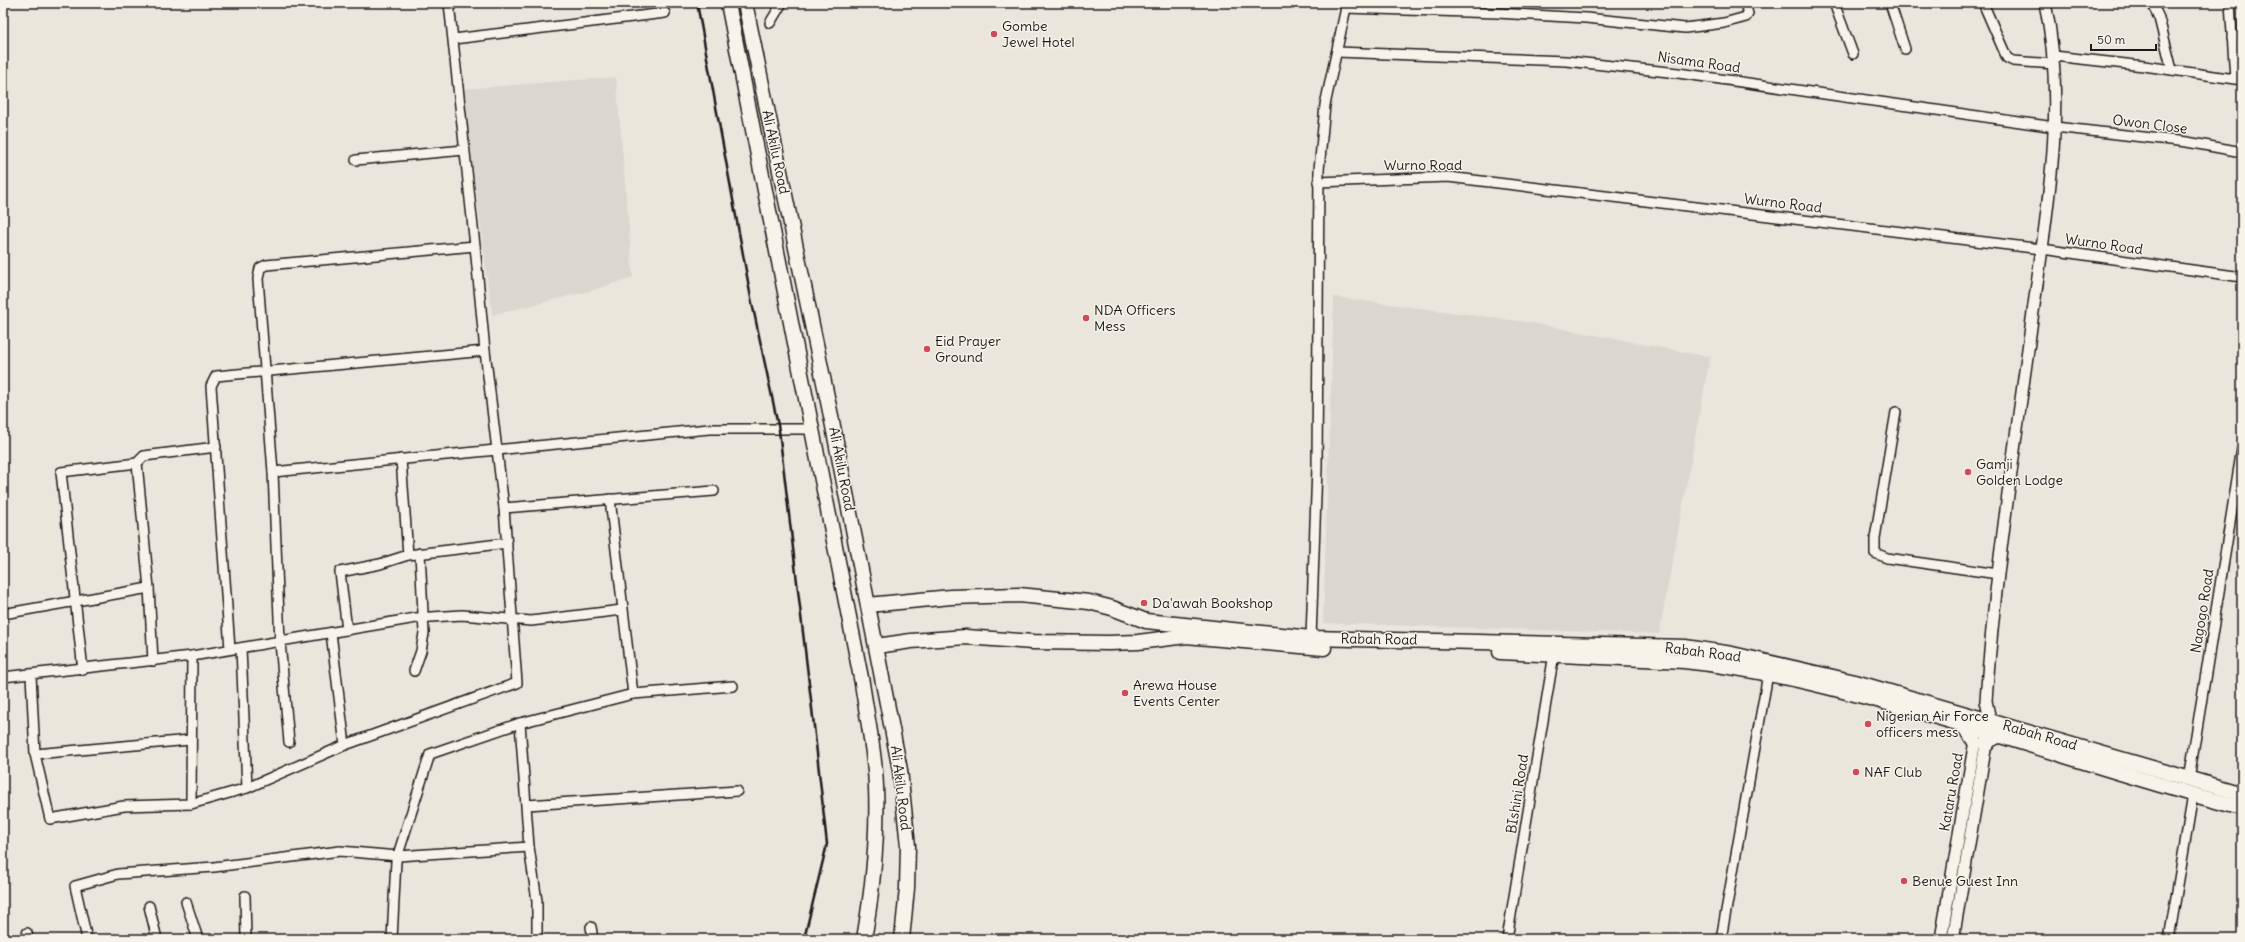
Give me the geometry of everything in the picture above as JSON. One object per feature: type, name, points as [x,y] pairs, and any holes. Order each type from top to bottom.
[{"type":"main road","name":"Ali Akilu Road","points":[[728,3],[862,683],[874,765],[876,829],[874,870],[864,939]]},
{"type":"main road","name":"Ali Akilu Road","points":[[745,3],[877,646],[900,770],[906,813],[907,888],[902,939]]},
{"type":"main road","name":"Rabah Road","points":[[868,605],[951,597],[1019,595],[1090,602],[1112,608],[1146,621],[1311,638],[1685,647],[1712,650],[1804,669],[1985,731],[2189,779],[2242,794]]},
{"type":"main road","name":"Rabah Road","points":[[877,646],[911,641],[966,637],[1033,642],[1109,643],[1138,642],[1186,636],[1304,647],[1554,654],[1684,661],[1768,674],[1839,690],[1962,724],[2193,795],[2242,808]]},
{"type":"street","points":[[31,675],[35,754],[50,820],[124,806],[191,804],[247,788],[345,745],[517,683],[511,620],[504,508],[498,451],[484,351],[475,246],[449,3]]},
{"type":"street","points":[[770,23],[782,3]]},
{"type":"street","points":[[1311,638],[1317,467],[1318,182],[1326,105],[1346,6],[1586,18],[1685,28],[1724,23],[1746,17],[1748,14],[1745,3]]},
{"type":"street","points":[[1834,3],[1853,54]]},
{"type":"street","points":[[1890,3],[1905,49]]},
{"type":"street","points":[[1983,3],[2006,58],[2013,60],[2054,60],[2172,70],[2239,79],[2232,38],[2230,3]]},
{"type":"street","name":"Kataru Road","points":[[1953,939],[1985,731],[1986,701],[1998,574],[2042,250],[2055,127],[2054,60],[2045,3]]},
{"type":"street","points":[[2152,3],[2159,18],[2172,70]]},
{"type":"street","points":[[454,39],[665,13]]},
{"type":"street","points":[[2232,38],[2242,36]]},
{"type":"street","name":"Nisama Road","points":[[1337,52],[1566,61],[1678,73],[2055,127]]},
{"type":"street","name":"Owon Close","points":[[2055,127],[2186,142],[2242,152]]},
{"type":"street","points":[[356,160],[464,150]]},
{"type":"street","name":"Wurno Road","points":[[1318,182],[1448,177],[2042,250],[2242,277]]},
{"type":"street","points":[[289,742],[280,642],[273,472],[258,279],[260,268],[266,265],[475,246]]},
{"type":"street","points":[[230,649],[212,386],[213,379],[216,376],[484,351]]},
{"type":"street","points":[[1896,412],[1875,538],[1874,553],[1887,558],[1998,574]]},
{"type":"street","points":[[273,472],[498,451],[708,429],[811,429]]},
{"type":"street","points":[[83,670],[61,472],[137,463],[144,456],[216,447]]},
{"type":"street","name":"Nagogo Road","points":[[2189,779],[2242,448]]},
{"type":"street","points":[[401,459],[408,555]]},
{"type":"street","points":[[137,463],[149,588],[153,660]]},
{"type":"street","points":[[504,508],[610,498],[714,491]]},
{"type":"street","points":[[610,498],[633,694]]},
{"type":"street","points":[[347,630],[340,572],[380,564],[408,555],[507,543]]},
{"type":"street","points":[[414,671],[421,651],[424,633],[422,618],[420,554]]},
{"type":"street","points":[[3,614],[149,588]]},
{"type":"street","points":[[3,678],[83,670],[192,656],[422,618],[462,615],[530,621],[622,610]]},
{"type":"street","points":[[331,633],[345,745]]},
{"type":"street","points":[[241,648],[247,788]]},
{"type":"street","name":"BIshini Road","points":[[1507,939],[1554,654]]},
{"type":"street","points":[[191,804],[190,740],[192,656]]},
{"type":"street","points":[[1721,939],[1768,674]]},
{"type":"street","points":[[392,939],[395,908],[396,861],[430,754],[520,722],[633,694],[733,686]]},
{"type":"street","points":[[520,722],[529,847],[537,901],[537,936]]},
{"type":"street","name":"Kataru Road","points":[[1941,939],[1985,731]]},
{"type":"street","points":[[35,754],[190,740]]},
{"type":"street","points":[[527,805],[737,791]]},
{"type":"street","points":[[2169,939],[2193,795]]},
{"type":"street","points":[[87,939],[75,886],[118,874],[214,867],[340,851],[398,856],[529,847]]},
{"type":"street","points":[[245,896],[246,939]]},
{"type":"street","points":[[186,902],[198,939]]},
{"type":"street","points":[[149,906],[157,939]]},
{"type":"street","points":[[591,927],[593,939]]},
{"type":"shaded area","points":[[616,77],[633,277],[590,291],[492,315],[463,89]]},
{"type":"shaded area","points":[[1334,297],[1527,322],[1710,357],[1659,634],[1323,623]]},
{"type":"railway","points":[[697,3],[751,298],[779,430],[813,717],[827,844],[804,939]]},
{"type":"place","name":"Gombe Jewel Hotel","points":[[994,34]]},
{"type":"place","name":"NDA Officers Mess","points":[[1086,318]]},
{"type":"place","name":"Eid Prayer Ground","points":[[927,349]]},
{"type":"place","name":"Gamji Golden Lodge","points":[[1968,472]]},
{"type":"place","name":"Da'awah Bookshop","points":[[1144,603]]},
{"type":"place","name":"Arewa House Events Center","points":[[1125,693]]},
{"type":"place","name":"Nigerian Air Force officers mess","points":[[1868,724]]},
{"type":"place","name":"NAF Club","points":[[1856,772]]},
{"type":"place","name":"Benue Guest Inn","points":[[1904,881]]}]
